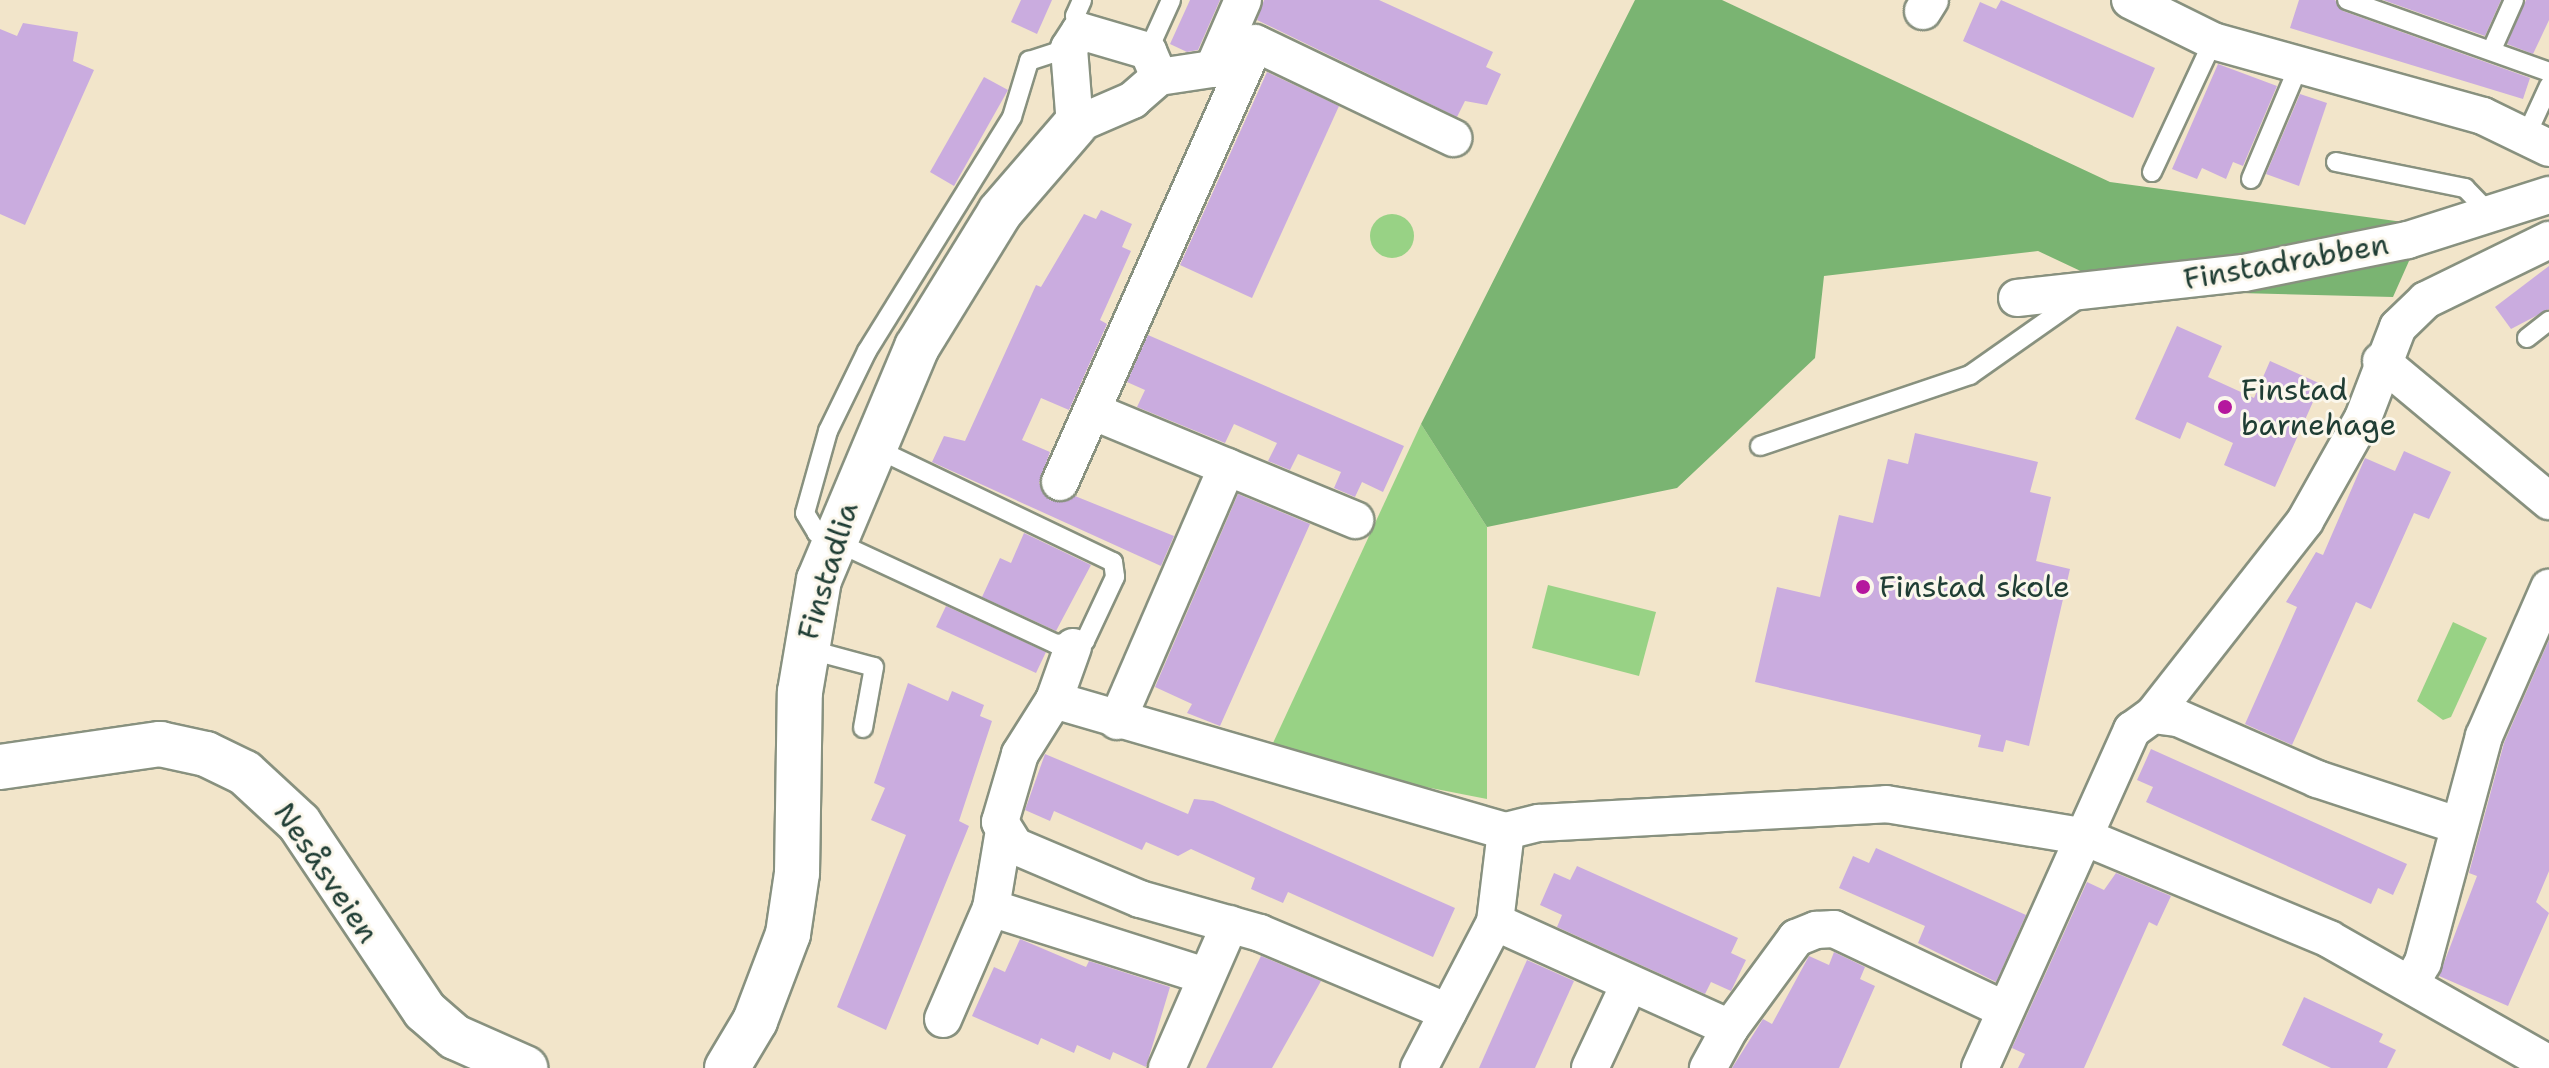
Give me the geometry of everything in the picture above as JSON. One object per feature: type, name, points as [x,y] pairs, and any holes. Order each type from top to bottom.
[{"type":"street","points":[[1060,482],[1092,411],[1229,67],[1243,0]]},
{"type":"street","points":[[2130,0],[2213,41],[2298,68],[2394,89],[2537,142]]},
{"type":"street","points":[[1075,125],[1077,26],[1153,64],[1229,67],[1255,43],[1453,138]]},
{"type":"street","name":"Finstadlia","points":[[727,1068],[755,1021],[788,934],[804,649],[835,538],[870,445],[917,347],[1000,212],[1075,125],[1133,100],[1153,64]]},
{"type":"street","name":"Finstadrabben","points":[[2017,298],[2244,273],[2491,215],[2549,195]]},
{"type":"street","points":[[1980,1068],[2132,730],[2153,715],[2305,521],[2363,418],[2381,361],[2398,327],[2426,300],[2549,240]]},
{"type":"street","points":[[2381,361],[2549,501]]},
{"type":"street","points":[[1092,411],[1355,520]]},
{"type":"street","points":[[1117,721],[1227,467]]},
{"type":"street","points":[[2411,983],[2423,962],[2457,825],[2484,736],[2549,588]]},
{"type":"street","points":[[943,1019],[991,908],[1020,754],[1054,700],[1073,647]]},
{"type":"street","points":[[1054,700],[1117,721],[1506,831],[1539,823],[1886,804],[2082,836],[2329,939],[2549,1064]]},
{"type":"street","points":[[2153,715],[2178,718],[2317,779],[2457,825]]},
{"type":"street","name":"Nesåsveien","points":[[0,767],[160,744],[206,754],[245,773],[299,823],[425,1011],[464,1043],[525,1068]]},
{"type":"street","points":[[1419,1068],[1495,922],[1506,831]]},
{"type":"street","points":[[1003,836],[1094,883],[1230,924],[1448,1012]]},
{"type":"street","points":[[991,908],[1202,975]]},
{"type":"street","points":[[1495,922],[1628,987],[1730,1028]]},
{"type":"street","points":[[1167,1068],[1202,975],[1230,924]]},
{"type":"street","points":[[1708,1068],[1730,1028],[1796,938],[1816,930],[1834,929],[2005,1010]]},
{"type":"street","points":[[1590,1068],[1628,987]]},
{"type":"lane","points":[[1153,64],[1171,0]]},
{"type":"lane","points":[[2347,0],[2493,47],[2549,72]]},
{"type":"lane","points":[[2493,47],[2514,0]]},
{"type":"lane","points":[[870,445],[1113,562],[1115,577],[1085,641],[1073,647],[835,538],[817,533],[805,513],[828,431],[914,266],[1012,117],[1029,61],[1077,26]]},
{"type":"lane","points":[[2152,172],[2213,41]]},
{"type":"lane","points":[[2251,179],[2298,68]]},
{"type":"lane","points":[[2537,142],[2549,86]]},
{"type":"lane","points":[[2336,162],[2465,188],[2491,215]]},
{"type":"lane","points":[[1760,446],[1970,375],[2086,292]]},
{"type":"lane","points":[[2527,338],[2549,321]]},
{"type":"lane","points":[[804,649],[874,667],[863,728]]},
{"type":"green space","points":[[1635,0],[1722,0],[2110,182],[2425,225],[2393,297],[2121,290],[2038,251],[1824,276],[1815,358],[1677,488],[1487,527],[1421,424]]},
{"type":"green space","points":[[1392,214],[1407,221],[1414,236],[1407,251],[1392,258],[1377,251],[1370,236],[1377,221]]},
{"type":"green space","points":[[1421,424],[1487,527],[1487,799],[1267,756]]},
{"type":"green space","points":[[1548,585],[1656,612],[1639,676],[1532,648]]},
{"type":"green space","points":[[2453,622],[2487,638],[2451,717],[2443,720],[2417,701]]},
{"type":"building","points":[[1021,0],[1052,0],[1037,34],[1011,22]]},
{"type":"building","points":[[1190,0],[1220,0],[1198,50],[1187,52],[1170,44]]},
{"type":"building","points":[[1264,0],[1379,0],[1493,52],[1486,67],[1501,74],[1487,105],[1465,101],[1457,117],[1257,20]]},
{"type":"building","points":[[2001,0],[2155,68],[2133,118],[1963,41],[1980,2],[1996,9]]},
{"type":"building","points":[[2299,0],[2335,0],[2343,11],[2530,78],[2523,99],[2290,28]]},
{"type":"building","points":[[2383,0],[2501,0],[2485,36]]},
{"type":"building","points":[[2526,0],[2549,0],[2549,20],[2533,54],[2507,44]]},
{"type":"building","points":[[23,23],[78,32],[73,61],[94,70],[25,225],[0,214],[0,29],[17,36]]},
{"type":"building","points":[[2218,64],[2277,86],[2243,166],[2233,162],[2226,179],[2202,168],[2197,179],[2172,169]]},
{"type":"building","points":[[1267,72],[1339,106],[1252,298],[1180,265]]},
{"type":"building","points":[[984,77],[1008,90],[954,186],[930,172]]},
{"type":"building","points":[[2300,94],[2327,103],[2299,186],[2266,174]]},
{"type":"building","points":[[1101,210],[1132,224],[1122,247],[1131,251],[1100,320],[1107,324],[1069,410],[1041,398],[1022,440],[1050,452],[1039,483],[1051,501],[1075,496],[1174,536],[1161,566],[932,462],[944,436],[965,441],[1036,285],[1041,287],[1084,214],[1096,219]]},
{"type":"building","points":[[2549,266],[2549,309],[2511,329],[2495,307]]},
{"type":"building","points":[[2177,326],[2222,346],[2208,377],[2254,398],[2270,361],[2321,384],[2275,487],[2224,465],[2233,443],[2187,422],[2180,439],[2135,419]]},
{"type":"building","points":[[1148,335],[1404,446],[1383,492],[1362,482],[1355,497],[1334,488],[1341,472],[1298,454],[1290,470],[1268,461],[1277,443],[1234,424],[1225,443],[1137,407],[1145,390],[1127,382]]},
{"type":"building","points":[[1915,433],[2038,462],[2030,492],[2051,497],[2036,561],[2070,569],[2029,746],[2006,740],[2003,752],[1978,747],[1981,735],[1755,682],[1777,587],[1820,597],[1839,515],[1873,523],[1888,459],[1908,464]]},
{"type":"building","points":[[2404,451],[2451,472],[2429,519],[2414,513],[2371,609],[2356,602],[2292,745],[2245,724],[2297,607],[2286,602],[2316,552],[2323,555],[2365,458],[2395,471]]},
{"type":"building","points":[[1238,494],[1310,524],[1220,726],[1187,713],[1192,704],[1155,687]]},
{"type":"building","points":[[1024,533],[1091,565],[1056,631],[982,597],[1000,558],[1011,563]]},
{"type":"building","points":[[946,606],[1046,652],[1036,673],[936,627]]},
{"type":"building","points":[[2549,640],[2549,871],[2536,902],[2549,913],[2508,1006],[2439,976],[2477,876],[2469,873],[2504,743]]},
{"type":"building","points":[[908,683],[948,701],[952,691],[984,705],[980,716],[992,721],[959,821],[969,826],[886,1030],[837,1007],[906,835],[871,820],[885,788],[874,783]]},
{"type":"building","points":[[2151,749],[2407,864],[2393,895],[2378,888],[2371,904],[2146,802],[2153,787],[2137,780]]},
{"type":"building","points":[[1045,754],[1188,814],[1194,799],[1213,801],[1455,908],[1433,957],[1288,892],[1283,903],[1251,889],[1255,878],[1191,849],[1178,856],[1146,842],[1142,850],[1054,811],[1050,821],[1025,810]]},
{"type":"building","points":[[1876,848],[2026,915],[1996,982],[1918,943],[1925,926],[1839,888],[1853,856],[1869,863]]},
{"type":"building","points":[[1577,866],[1738,938],[1731,953],[1746,960],[1731,991],[1711,982],[1705,994],[1557,927],[1562,915],[1540,905],[1554,873],[1570,880]]},
{"type":"building","points":[[2116,873],[2171,896],[2157,926],[2149,922],[2084,1068],[2018,1068],[2025,1054],[2012,1048],[2087,882],[2104,890]]},
{"type":"building","points":[[1020,939],[1086,967],[1089,961],[1170,987],[1146,1067],[1113,1052],[1110,1060],[1077,1045],[1074,1053],[1041,1038],[1038,1045],[972,1016],[994,967],[1005,972]]},
{"type":"building","points":[[1834,952],[1865,967],[1860,979],[1875,986],[1839,1068],[1732,1068],[1763,1019],[1772,1024],[1809,956],[1829,965]]},
{"type":"building","points":[[1261,956],[1321,981],[1272,1068],[1206,1068]]},
{"type":"building","points":[[1527,960],[1574,981],[1535,1068],[1479,1068]]},
{"type":"building","points":[[2304,997],[2383,1034],[2379,1042],[2396,1050],[2387,1068],[2331,1068],[2282,1045]]},
{"type":"place","name":"Finstad barnehage","points":[[2225,407]]},
{"type":"place","name":"Finstad skole","points":[[1863,587]]}]
